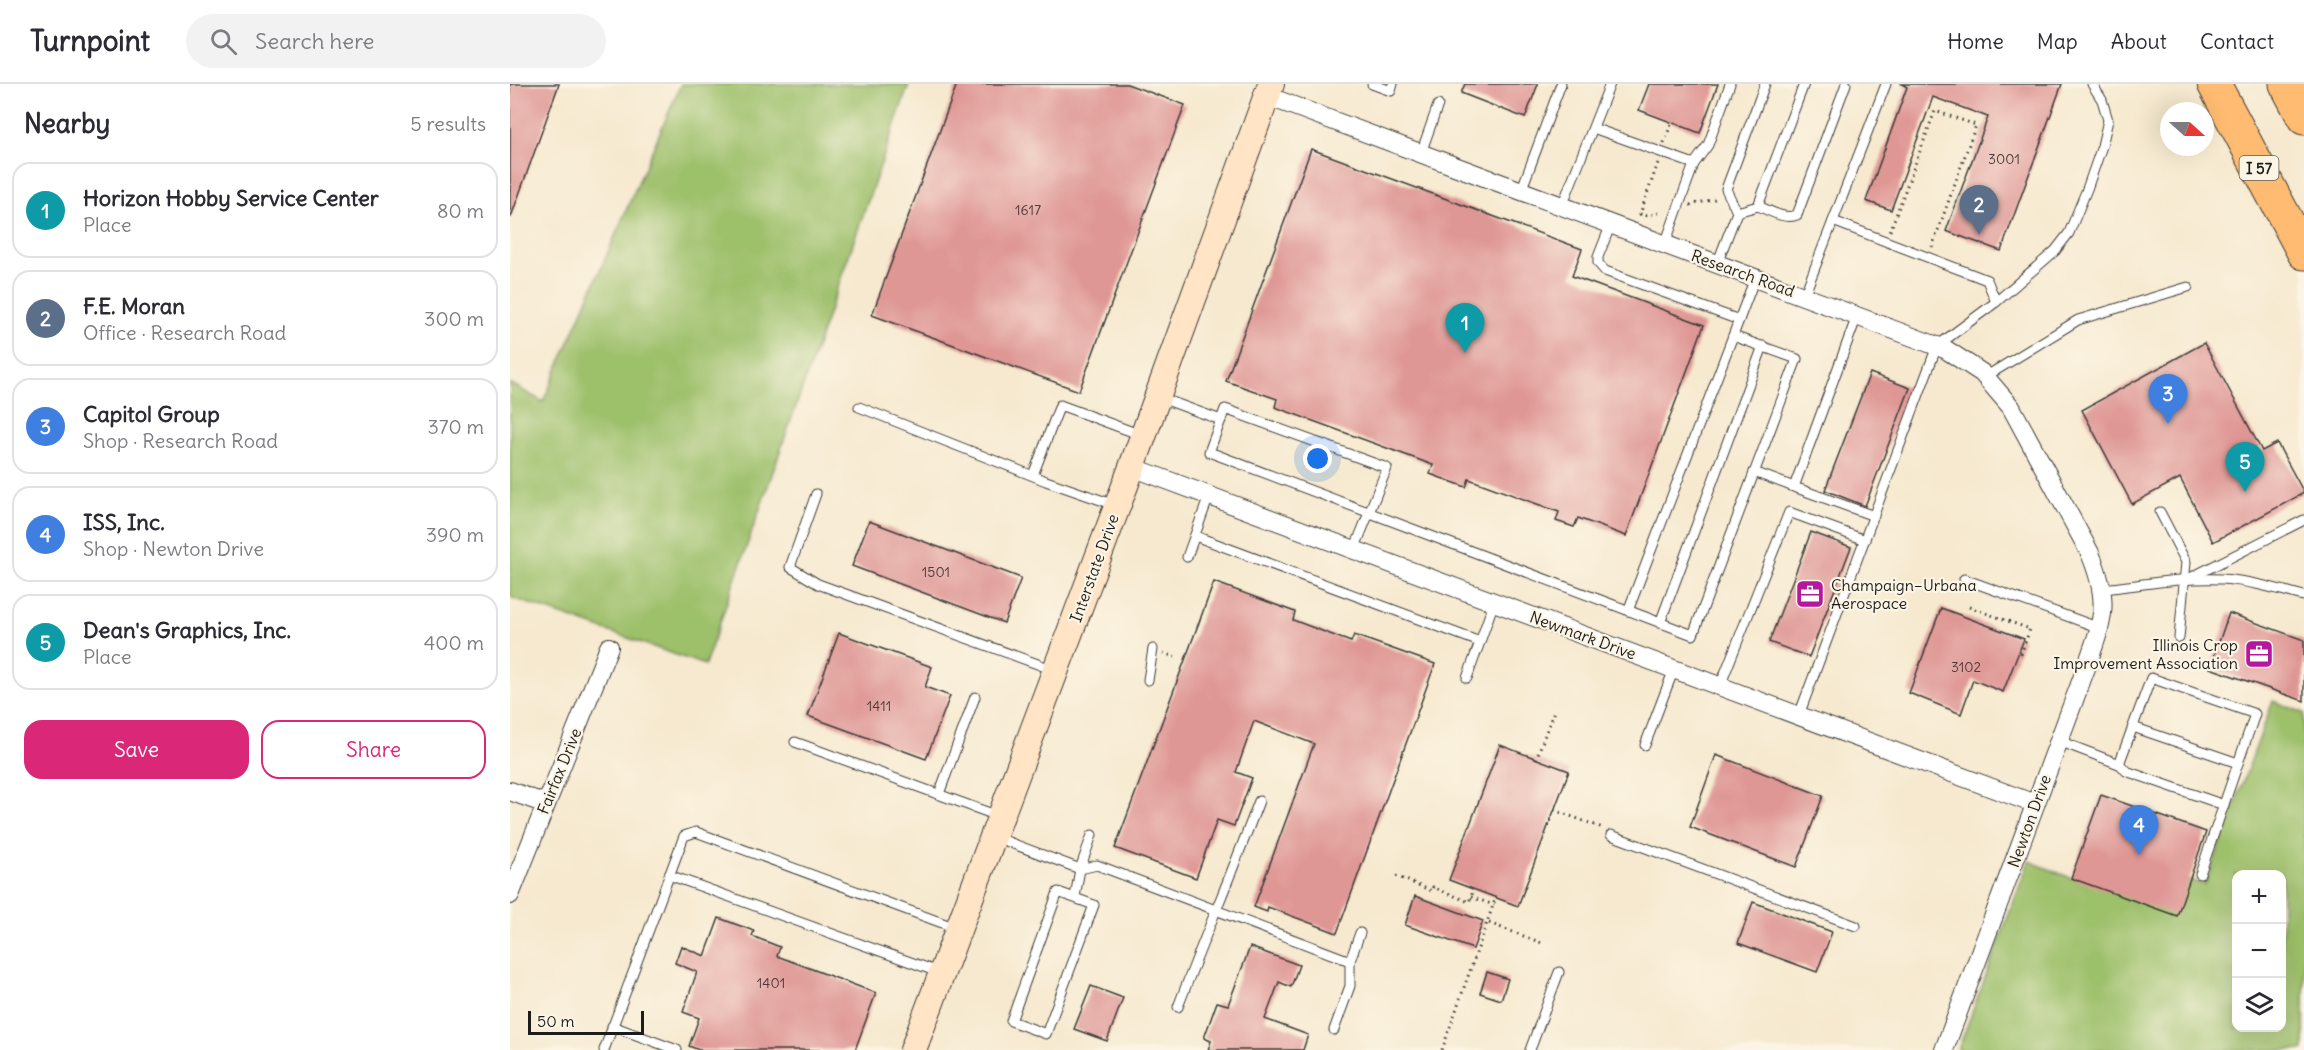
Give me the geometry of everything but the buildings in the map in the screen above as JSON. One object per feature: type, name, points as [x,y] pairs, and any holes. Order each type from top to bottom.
[{"type":"highway","name":"I 57","points":[[2214,84],[2304,253]]},
{"type":"highway","points":[[2286,84],[2304,118]]},
{"type":"main road","name":"Interstate Drive","points":[[913,1050],[1158,397],[1269,90]]},
{"type":"street","name":"Research Road","points":[[1269,90],[1421,153],[1936,346],[1963,359],[1985,377],[2011,406],[2090,553],[2102,589]]},
{"type":"street","name":"Newmark Drive","points":[[1132,467],[2035,804]]},
{"type":"street","name":"Newton Drive","points":[[1944,1050],[2101,628],[2104,610],[2102,589]]},
{"type":"street","name":"Fairfax Drive","points":[[510,895],[609,647]]},
{"type":"street","points":[[510,790],[546,804]]},
{"type":"lane","points":[[1372,84],[1391,91],[1393,84]]},
{"type":"lane","points":[[1521,190],[1561,84]]},
{"type":"lane","points":[[1562,206],[1610,84]]},
{"type":"lane","points":[[1665,244],[1694,164],[1708,145],[1730,84]]},
{"type":"lane","points":[[1717,264],[1737,212],[1726,189],[1765,84]]},
{"type":"lane","points":[[1758,206],[1804,84]]},
{"type":"lane","points":[[1737,212],[1758,206],[1791,218],[1797,215],[1846,84]]},
{"type":"lane","points":[[1804,296],[1886,84]]},
{"type":"lane","points":[[1799,715],[1936,346],[1996,302],[2055,251],[2069,233],[2091,178],[2108,120],[2102,100],[2092,84]]},
{"type":"lane","points":[[1421,153],[1438,105]]},
{"type":"lane","points":[[1593,128],[1694,164]]},
{"type":"lane","points":[[1833,221],[1987,280],[1996,302]]},
{"type":"lane","points":[[1611,224],[1598,257],[1598,263],[1605,271],[1739,320]]},
{"type":"lane","points":[[1628,611],[1755,278]]},
{"type":"lane","points":[[1985,377],[2078,320],[2188,287]]},
{"type":"lane","points":[[1794,487],[1857,316]]},
{"type":"lane","points":[[1354,550],[1369,513],[1387,468],[1225,409],[1209,452],[1369,513],[1628,611],[1693,635],[1797,359],[1733,336]]},
{"type":"lane","points":[[1660,623],[1762,346]]},
{"type":"lane","points":[[1158,397],[1221,420]]},
{"type":"lane","points":[[1034,475],[1060,405],[1143,436]]},
{"type":"lane","points":[[859,407],[1117,506]]},
{"type":"lane","points":[[1754,472],[1874,516]]},
{"type":"lane","points":[[816,494],[790,567],[818,584],[1056,670]]},
{"type":"lane","points":[[1187,557],[1209,496]]},
{"type":"lane","points":[[1720,686],[1789,512],[1865,540]]},
{"type":"lane","points":[[2160,512],[2186,562],[2180,638]]},
{"type":"lane","points":[[2185,581],[2304,520]]},
{"type":"lane","points":[[1195,536],[1480,642]]},
{"type":"lane","points":[[1964,579],[2101,628]]},
{"type":"lane","points":[[2102,589],[2221,579],[2265,585],[2304,596]]},
{"type":"lane","points":[[1467,678],[1494,602]]},
{"type":"lane","points":[[1148,680],[1153,649]]},
{"type":"lane","points":[[1645,745],[1674,669]]},
{"type":"lane","points":[[2119,763],[2151,678],[2255,714],[2200,874]]},
{"type":"lane","points":[[939,794],[975,697]]},
{"type":"lane","points":[[2133,727],[2238,763]]},
{"type":"lane","points":[[2059,741],[2119,763],[2126,771],[2224,805]]},
{"type":"lane","points":[[795,742],[939,794],[1080,869],[1097,865],[1350,961]]},
{"type":"lane","points":[[1178,1007],[1259,801]]},
{"type":"lane","points":[[604,1050],[684,836],[696,832],[959,929]]},
{"type":"lane","points":[[1608,832],[1856,926]]},
{"type":"lane","points":[[1075,897],[1080,869],[1092,835]]},
{"type":"lane","points":[[669,875],[941,973]]},
{"type":"lane","points":[[1058,892],[1075,897],[1094,905],[1046,1034],[1011,1021],[1058,892]]},
{"type":"lane","points":[[1334,1030],[1350,986],[1350,961],[1360,933]]},
{"type":"lane","points":[[1530,1050],[1559,972]]},
{"type":"lane","points":[[612,1026],[677,1050]]},
{"type":"path","points":[[1886,241],[1935,111],[1976,124],[1929,258]]},
{"type":"path","points":[[1672,122],[1640,214],[1648,216],[1729,195]]},
{"type":"path","points":[[1969,607],[2030,630],[2021,654],[2018,654]]},
{"type":"path","points":[[1536,759],[1554,711]]},
{"type":"path","points":[[1554,810],[1608,832]]},
{"type":"path","points":[[1396,876],[1432,891],[1433,887],[1469,902],[1474,889]]},
{"type":"path","points":[[1471,897],[1494,904]]},
{"type":"path","points":[[1443,1050],[1497,897]]},
{"type":"path","points":[[1489,923],[1542,943]]},
{"type":"green space","points":[[681,84],[909,84],[705,665],[510,597],[510,383],[543,402]]},
{"type":"green space","points":[[2273,701],[2304,713],[2304,1050],[1958,1050],[2029,861],[2071,878],[2189,880],[2205,885]]},
{"type":"place","name":"F.E. Moran","points":[[1979,235]]},
{"type":"place","name":"Horizon Hobby Service Center","points":[[1465,353]]},
{"type":"place","name":"Capitol Group","points":[[2168,424]]},
{"type":"place","name":"Dean's Graphics, Inc.","points":[[2245,492]]},
{"type":"place","name":"Champaign–Urbana Aerospace","points":[[1810,594]]},
{"type":"place","name":"Illinois Crop Improvement Association","points":[[2259,654]]},
{"type":"place","name":"ISS, Inc.","points":[[2139,855]]}]
